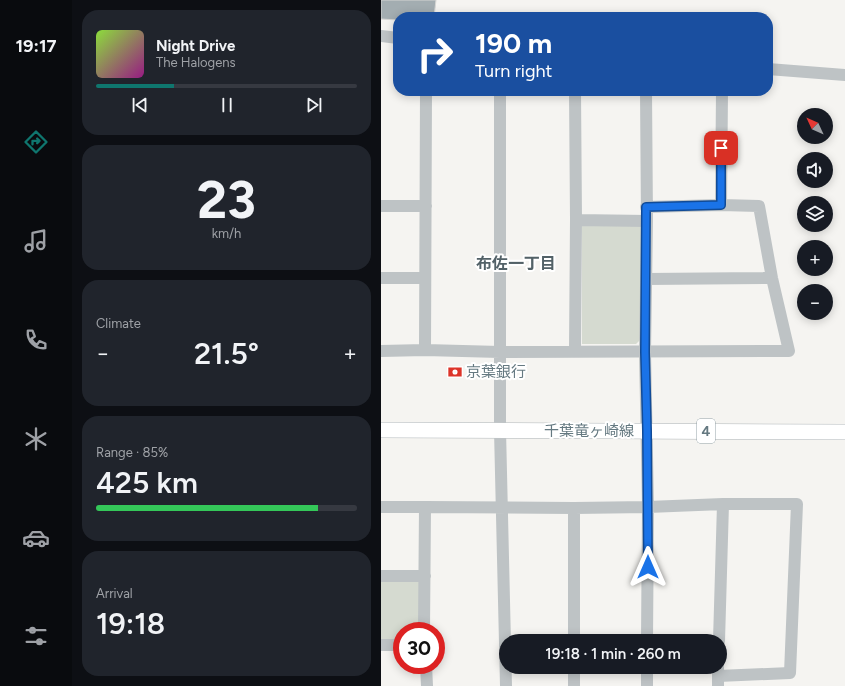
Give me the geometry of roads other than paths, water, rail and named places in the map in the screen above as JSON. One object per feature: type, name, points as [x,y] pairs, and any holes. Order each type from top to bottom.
[{"type":"main road","name":"千葉竜ヶ崎線","points":[[381,430],[845,432]]},
{"type":"street","points":[[381,36],[393,37]]},
{"type":"street","points":[[773,69],[845,75]]},
{"type":"street","points":[[425,350],[426,96]]},
{"type":"street","points":[[500,96],[500,430],[507,686]]},
{"type":"street","points":[[575,96],[575,351]]},
{"type":"street","points":[[646,96],[647,221],[645,352],[648,508],[647,634]]},
{"type":"street","points":[[721,205],[722,96]]},
{"type":"street","points":[[381,351],[789,351],[759,206],[721,205],[646,207]]},
{"type":"street","points":[[381,206],[425,206]]},
{"type":"street","points":[[576,220],[647,221]]},
{"type":"street","points":[[381,278],[425,278]]},
{"type":"street","points":[[646,280],[773,278]]},
{"type":"street","points":[[719,634],[723,504]]},
{"type":"street","points":[[381,507],[648,508],[723,504],[797,504],[790,673],[718,676]]},
{"type":"street","points":[[424,622],[425,507]]},
{"type":"street","points":[[574,508],[574,634]]},
{"type":"street","points":[[381,576],[425,576]]},
{"type":"street","points":[[381,645],[393,645]]},
{"type":"street","points":[[426,674],[427,686]]},
{"type":"street","points":[[574,674],[574,686]]},
{"type":"street","points":[[647,674],[647,686]]},
{"type":"place","name":"京葉銀行","points":[[455,372]]},
{"type":"district","name":"布佐一丁目","points":[[516,263]]}]
